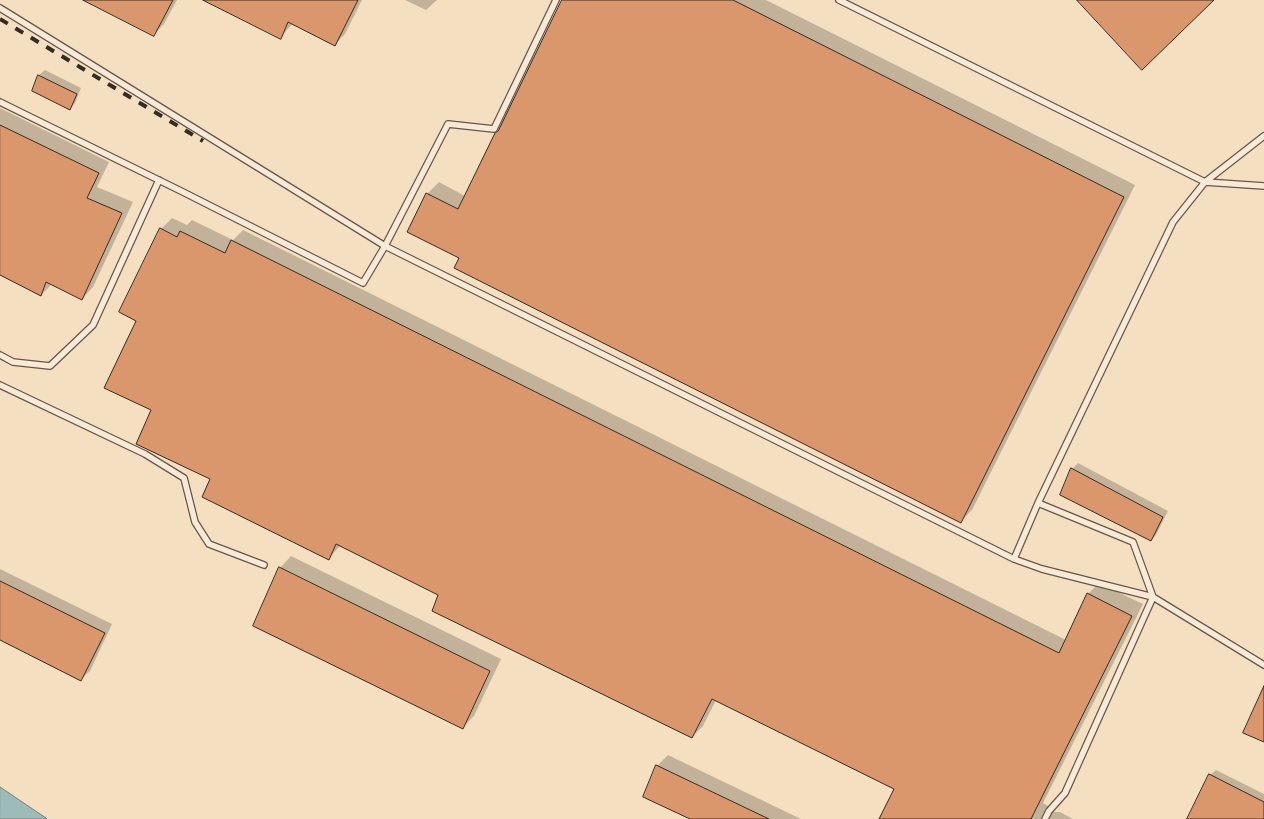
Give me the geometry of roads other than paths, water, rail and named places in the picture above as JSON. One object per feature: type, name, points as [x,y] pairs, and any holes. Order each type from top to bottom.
[{"type":"lane","points":[[0,102],[363,283],[385,246],[448,124],[494,129],[556,0]]},
{"type":"lane","points":[[839,0],[1205,182],[1264,186]]},
{"type":"lane","points":[[0,8],[385,246],[1014,559],[1042,569],[1153,597],[1264,665]]},
{"type":"lane","points":[[1014,559],[1038,503],[1173,222],[1205,182],[1264,136]]},
{"type":"lane","points":[[0,355],[13,362],[50,366],[93,325],[159,180]]},
{"type":"lane","points":[[0,384],[145,454],[184,478],[195,522],[209,544],[264,565]]},
{"type":"lane","points":[[1038,503],[1133,542],[1153,597],[1064,793],[1045,819]]},
{"type":"water","points":[[0,787],[46,818],[47,819],[0,819]]},
{"type":"railway","points":[[0,19],[203,141]]}]
